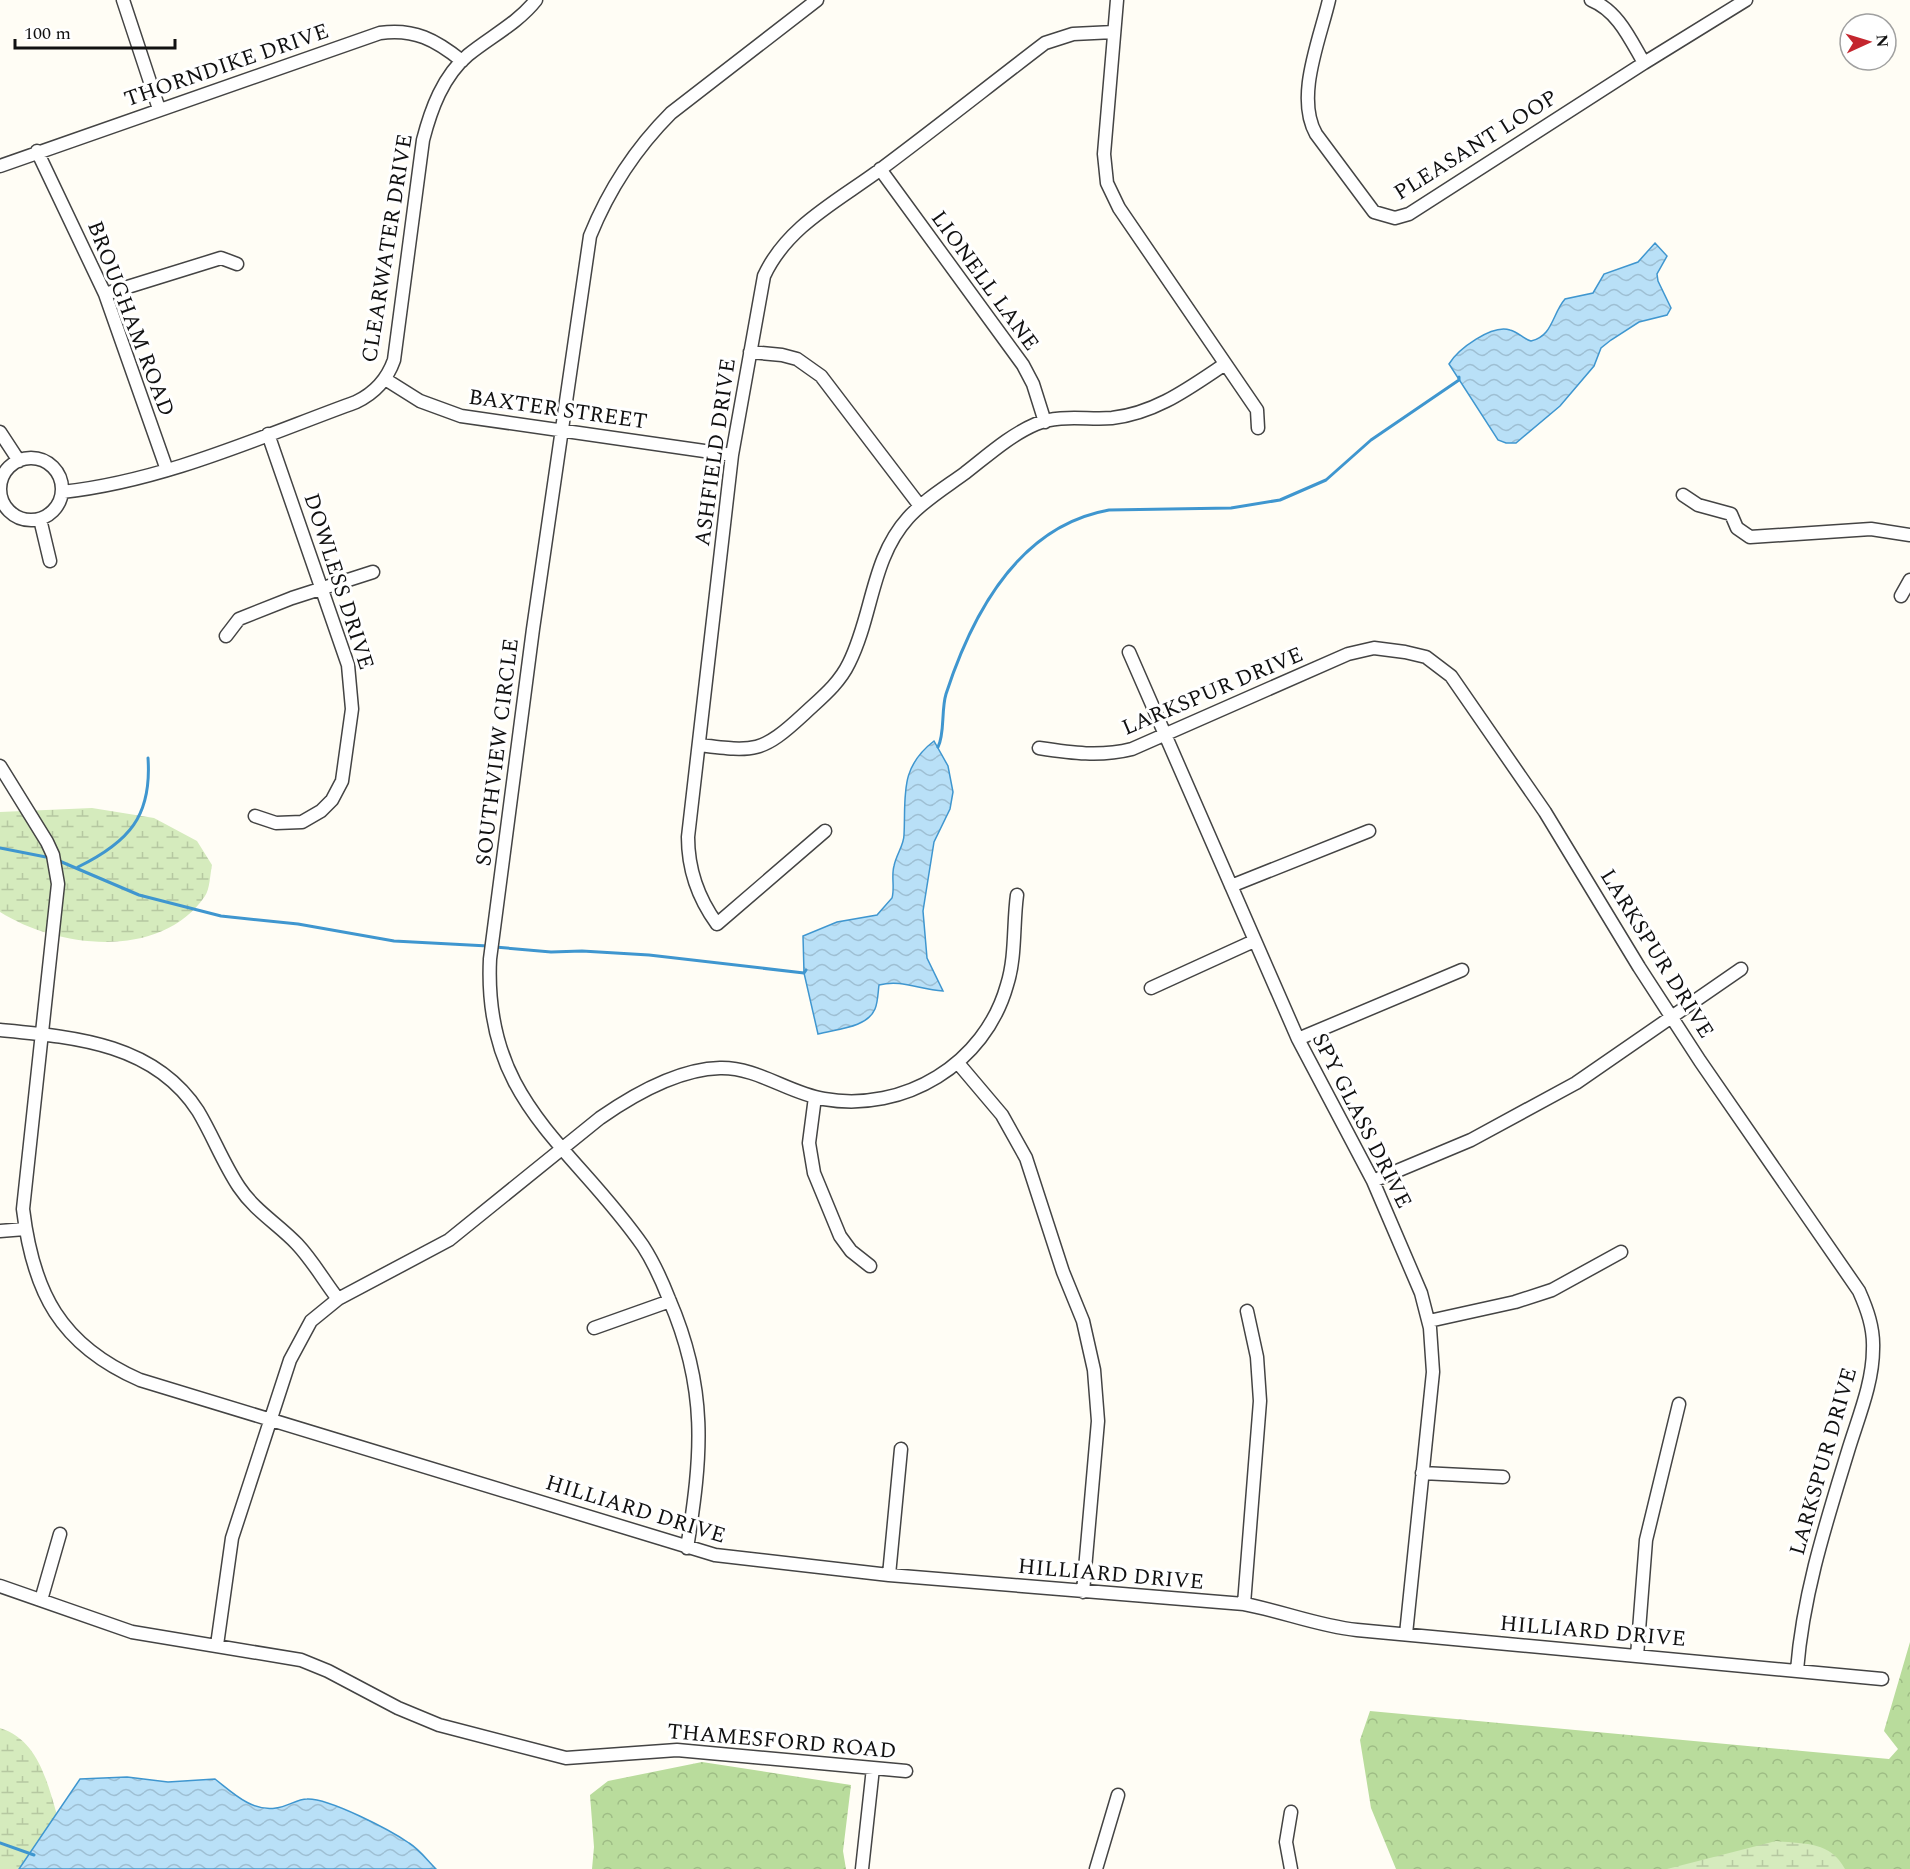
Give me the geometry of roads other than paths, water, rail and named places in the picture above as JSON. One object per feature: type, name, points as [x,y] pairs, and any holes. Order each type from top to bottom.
[{"type":"street","points":[[123,0],[159,109]]},
{"type":"street","name":"CLEARWATER DRIVE","points":[[62,492],[106,487],[167,471],[356,402],[371,394],[385,379],[394,360],[423,140],[437,98],[462,61],[510,25],[536,0]]},
{"type":"street","name":"SOUTHVIEW CIRCLE","points":[[687,1548],[698,1477],[699,1420],[697,1387],[689,1351],[670,1301],[643,1247],[536,1119],[506,1069],[493,1025],[489,981],[533,629],[587,250],[612,189],[640,147],[671,113],[817,0]]},
{"type":"street","points":[[1117,0],[1104,154],[1107,183],[1119,208],[1257,410],[1258,429]]},
{"type":"street","name":"PLEASANT LOOP","points":[[1329,0],[1307,92],[1307,114],[1316,134],[1374,212],[1388,218],[1409,214],[1746,0]]},
{"type":"street","points":[[1591,0],[1617,19],[1644,63]]},
{"type":"street","name":"THORNDIKE DRIVE","points":[[0,166],[37,151],[380,33],[394,31],[423,35],[436,41],[462,61]]},
{"type":"street","name":"ASHFIELD DRIVE","points":[[825,831],[717,924],[699,895],[689,859],[688,837],[732,455],[759,290],[778,250],[798,229],[1045,43],[1073,34],[1114,32]]},
{"type":"street","name":"BROUGHAM ROAD","points":[[37,151],[105,294],[167,471]]},
{"type":"street","name":"LIONELL LANE","points":[[880,169],[1023,365],[1033,384],[1045,422]]},
{"type":"street","points":[[105,294],[221,258],[237,264]]},
{"type":"street","points":[[750,352],[783,355],[796,359],[821,376],[920,506]]},
{"type":"street","points":[[699,745],[732,750],[761,747],[780,736],[832,688],[855,651],[884,554],[895,535],[920,506],[1012,438],[1037,423],[1065,418],[1114,418],[1150,410],[1179,395],[1225,364]]},
{"type":"street","name":"BAXTER STREET","points":[[385,379],[420,401],[461,416],[732,455]]},
{"type":"street","points":[[0,432],[19,461]]},
{"type":"street","name":"DOWLESS DRIVE","points":[[255,816],[276,823],[302,822],[315,815],[332,800],[342,781],[352,709],[352,687],[348,665],[268,434]]},
{"type":"street","points":[[30,458],[50,464],[61,482],[62,492],[55,509],[40,519],[26,519],[12,514],[0,496],[4,475],[19,461],[30,458]]},
{"type":"street","points":[[1683,495],[1698,505],[1731,514],[1737,528],[1750,537],[1871,528],[1910,535]]},
{"type":"street","points":[[40,519],[50,561]]},
{"type":"street","points":[[226,636],[239,619],[373,572]]},
{"type":"street","points":[[1901,596],[1910,580]]},
{"type":"street","name":"LARKSPUR DRIVE","points":[[1039,748],[1090,755],[1111,754],[1132,749],[1348,654],[1374,648],[1426,657],[1450,676],[1479,713],[1545,812],[1672,1017],[1859,1291],[1871,1326],[1873,1347],[1870,1376],[1813,1567],[1800,1627],[1797,1670]]},
{"type":"street","name":"SPY GLASS DRIVE","points":[[1130,652],[1298,1040],[1373,1181],[1422,1293],[1429,1321],[1433,1372],[1406,1634]]},
{"type":"street","name":"HILLIARD DRIVE","points":[[0,766],[47,842],[57,870],[58,898],[23,1209],[30,1259],[46,1297],[61,1322],[93,1356],[140,1380],[687,1548],[744,1560],[889,1575],[1244,1604],[1277,1610],[1340,1629],[1882,1679]]},
{"type":"street","points":[[1231,886],[1369,831]]},
{"type":"street","points":[[217,1645],[232,1538],[299,1340],[311,1321],[338,1299],[449,1240],[621,1105],[679,1076],[700,1070],[738,1070],[815,1097],[848,1101],[891,1096],[919,1088],[958,1063],[984,1035],[1002,1003],[1012,961],[1017,895]]},
{"type":"street","points":[[1151,988],[1254,941]]},
{"type":"street","points":[[1373,1181],[1471,1140],[1544,1102],[1576,1083],[1742,969]]},
{"type":"street","points":[[1298,1040],[1462,970]]},
{"type":"street","points":[[0,1030],[41,1034],[118,1049],[152,1064],[169,1078],[197,1111],[238,1186],[251,1204],[296,1243],[338,1299]]},
{"type":"street","points":[[958,1063],[1002,1115],[1026,1158],[1063,1272],[1083,1321],[1094,1370],[1098,1420],[1083,1592]]},
{"type":"street","points":[[815,1097],[809,1143],[814,1173],[840,1236],[851,1251],[870,1266]]},
{"type":"street","points":[[0,1231],[25,1229]]},
{"type":"street","points":[[1429,1321],[1544,1294],[1568,1283],[1621,1252]]},
{"type":"street","points":[[594,1328],[670,1301]]},
{"type":"street","points":[[1244,1604],[1260,1401],[1257,1357],[1247,1311]]},
{"type":"street","points":[[1637,1656],[1646,1540],[1679,1404]]},
{"type":"street","points":[[889,1575],[901,1449]]},
{"type":"street","points":[[1422,1473],[1503,1477]]},
{"type":"street","points":[[41,1600],[60,1534]]},
{"type":"street","name":"THAMESFORD ROAD","points":[[0,1586],[132,1632],[175,1641],[217,1645],[301,1660],[328,1671],[398,1708],[439,1725],[566,1758],[677,1750],[906,1771]]},
{"type":"street","points":[[862,1869],[873,1768]]},
{"type":"street","points":[[1096,1869],[1118,1795]]},
{"type":"street","points":[[1291,1812],[1286,1842],[1291,1869]]},
{"type":"water","points":[[1655,243],[1667,256],[1657,274],[1671,308],[1667,315],[1639,322],[1611,340],[1601,348],[1594,366],[1560,406],[1516,443],[1498,440],[1449,364],[1453,358],[1476,339],[1494,331],[1510,330],[1531,341],[1538,338],[1548,329],[1565,299],[1593,293],[1604,274],[1638,262]]},
{"type":"water","points":[[934,741],[948,766],[953,792],[950,809],[934,842],[923,911],[927,958],[943,991],[895,983],[879,985],[875,1009],[865,1020],[850,1027],[818,1034],[804,973],[803,936],[837,922],[877,915],[892,898],[893,870],[904,839],[907,783],[915,761]]},
{"type":"water","points":[[127,1777],[168,1782],[215,1779],[243,1800],[267,1808],[280,1807],[299,1800],[317,1800],[359,1816],[400,1837],[417,1849],[436,1869],[19,1869],[80,1779]]},
{"type":"waterway","points":[[938,747],[942,735],[946,694],[970,634],[985,605],[1003,578],[1024,554],[1049,534],[1077,519],[1109,510],[1231,508],[1280,500],[1326,480],[1371,440],[1459,380],[1459,377]]},
{"type":"waterway","points":[[78,867],[111,848],[134,825],[146,796],[148,758]]},
{"type":"waterway","points":[[0,848],[51,858]]},
{"type":"waterway","points":[[57,860],[139,895],[221,916],[298,924],[394,941],[488,946]]},
{"type":"waterway","points":[[495,947],[551,952],[582,951],[649,955],[804,973],[806,970]]},
{"type":"waterway","points":[[0,1843],[34,1855]]}]
